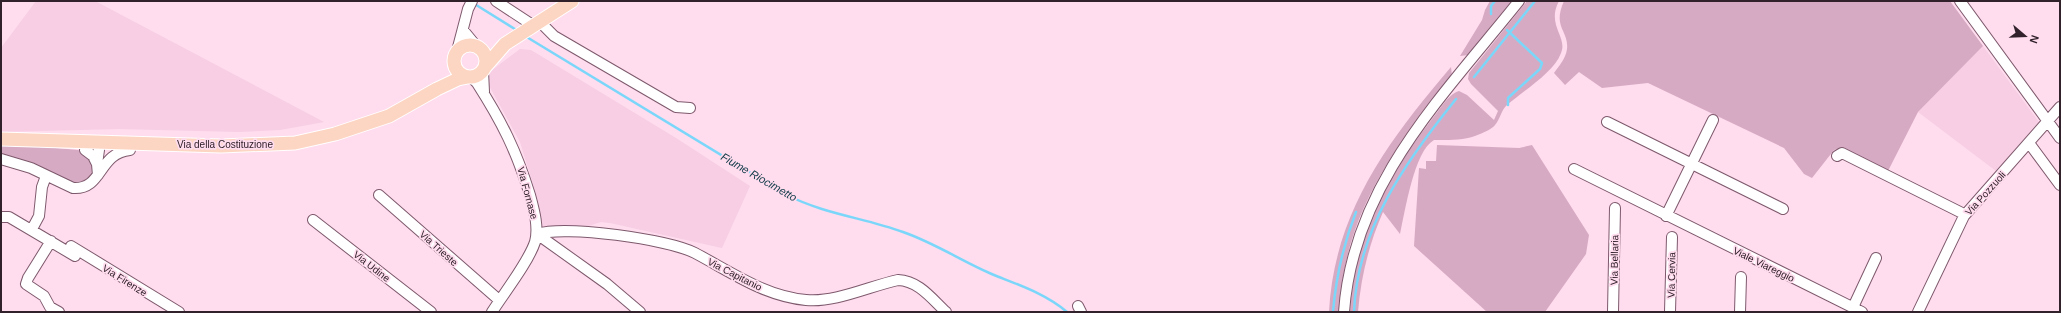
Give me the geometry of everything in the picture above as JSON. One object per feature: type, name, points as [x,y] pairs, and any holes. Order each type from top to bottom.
[{"type":"main road","points":[[510,41],[479,48],[469,45],[456,56],[457,71],[469,77],[477,76],[510,41],[572,1]]},
{"type":"main road","points":[[479,48],[486,59],[484,69]]},
{"type":"main road","name":"Via della Costituzione","points":[[437,89],[456,56]]},
{"type":"main road","name":"Via della Costituzione","points":[[1,139],[102,146],[257,146],[295,143],[335,134],[390,116],[437,89],[458,79],[469,77]]},
{"type":"main road","points":[[28,140],[39,146],[85,150]]},
{"type":"main road","points":[[130,150],[168,150],[179,145]]},
{"type":"street","points":[[496,1],[534,26],[554,36],[676,107],[690,108]]},
{"type":"street","points":[[1344,312],[1346,288],[1355,248],[1367,214],[1382,182],[1426,118],[1519,1]]},
{"type":"street","points":[[1960,1],[2060,138]]},
{"type":"street","points":[[456,56],[470,5]]},
{"type":"street","points":[[463,30],[479,48]]},
{"type":"street","name":"Via Fornase","points":[[484,69],[484,94]]},
{"type":"street","name":"Via Fornase","points":[[469,77],[484,94],[509,136],[517,154],[531,201],[537,234]]},
{"type":"street","name":"Via Pozzuoli","points":[[1918,312],[1964,216],[2060,107]]},
{"type":"street","points":[[1666,216],[1713,120]]},
{"type":"street","points":[[1607,122],[1783,209]]},
{"type":"street","points":[[2029,143],[2060,185]]},
{"type":"street","points":[[1,159],[31,168],[73,188],[79,188],[91,183],[98,175],[102,146]]},
{"type":"street","points":[[85,150],[100,164]]},
{"type":"street","points":[[100,164],[116,153],[130,150]]},
{"type":"street","points":[[1837,156],[1842,153],[1962,213],[1964,216]]},
{"type":"street","name":"Viale Viareggio","points":[[1574,169],[1857,311]]},
{"type":"street","points":[[32,229],[39,216],[42,186],[46,176]]},
{"type":"street","name":"Via Trieste","points":[[379,195],[499,300]]},
{"type":"street","name":"Via Bellaria","points":[[1613,312],[1615,208]]},
{"type":"street","points":[[1,217],[10,217],[75,256]]},
{"type":"street","name":"Via Udine","points":[[313,220],[431,312]]},
{"type":"street","name":"Via Capitanio","points":[[537,234],[581,232],[669,244],[695,253],[748,283],[780,295],[808,300],[833,297],[898,280],[906,280],[919,286],[946,312]]},
{"type":"street","points":[[492,312],[529,255],[537,234],[616,291],[640,312]]},
{"type":"street","name":"Via Cervia","points":[[1670,312],[1672,237]]},
{"type":"street","points":[[51,241],[28,278],[26,284],[44,296],[50,307],[59,312]]},
{"type":"street","name":"Via Firenze","points":[[71,246],[179,312]]},
{"type":"street","points":[[1857,311],[1876,258]]},
{"type":"street","points":[[1740,312],[1741,277]]},
{"type":"shaded area","points":[[36,1],[95,1],[324,122],[280,130],[239,132],[119,129],[1,132],[1,48]]},
{"type":"shaded area","points":[[1490,1],[1512,1],[1469,55],[1460,56],[1482,20]]},
{"type":"shaded area","points":[[1527,1],[1559,1],[1555,17],[1562,42],[1561,53],[1552,68],[1506,106],[1497,123],[1490,129],[1469,138],[1457,140],[1434,140],[1427,146],[1421,156],[1411,183],[1400,234],[1383,212],[1366,260],[1358,312],[1350,312],[1358,259],[1376,210],[1401,163],[1447,99],[1459,91],[1467,95],[1494,120],[1498,111],[1471,84],[1468,79],[1469,73]]},
{"type":"shaded area","points":[[1564,1],[1950,1],[1983,46],[1918,112],[1888,171],[1842,148],[1834,150],[1812,178],[1804,174],[1784,148],[1648,83],[1602,88],[1579,72],[1565,85],[1554,73],[1564,59],[1567,49],[1566,37],[1560,23],[1561,10]]},
{"type":"shaded area","points":[[1983,46],[2039,122],[2039,125],[1996,171],[1918,112]]},
{"type":"shaded area","points":[[520,49],[531,50],[676,138],[750,186],[722,248],[610,223],[601,222],[582,228],[545,228],[541,226],[539,204],[520,142],[487,82],[487,74]]},
{"type":"shaded area","points":[[1451,67],[1452,76],[1410,130],[1391,157],[1375,185],[1362,213],[1351,243],[1343,276],[1339,312],[1329,312],[1333,276],[1341,242],[1353,210],[1386,150],[1406,122]]},
{"type":"shaded area","points":[[1,143],[78,150],[89,155],[93,159],[93,173],[88,180],[74,183],[1,154]]},
{"type":"shaded area","points":[[1437,145],[1519,148],[1532,145],[1589,235],[1586,254],[1545,312],[1487,312],[1414,246],[1419,168],[1426,169],[1426,161],[1436,161]]},
{"type":"waterway","points":[[1491,14],[1491,6],[1495,1]]},
{"type":"waterway","points":[[1474,77],[1535,1]]},
{"type":"waterway","name":"Fiume Riocimetto","points":[[473,3],[518,31]]},
{"type":"waterway","points":[[1507,30],[1542,63],[1540,69],[1508,98],[1508,105]]},
{"type":"waterway","name":"Fiume Riocimetto","points":[[525,36],[787,195],[815,207],[889,227],[915,236],[983,270],[1023,286],[1050,300],[1067,312]]},
{"type":"waterway","points":[[1354,312],[1357,282],[1364,252],[1374,224],[1387,198],[1419,147],[1456,99]]},
{"type":"waterway","points":[[1333,312],[1341,261],[1347,237],[1356,212]]}]
